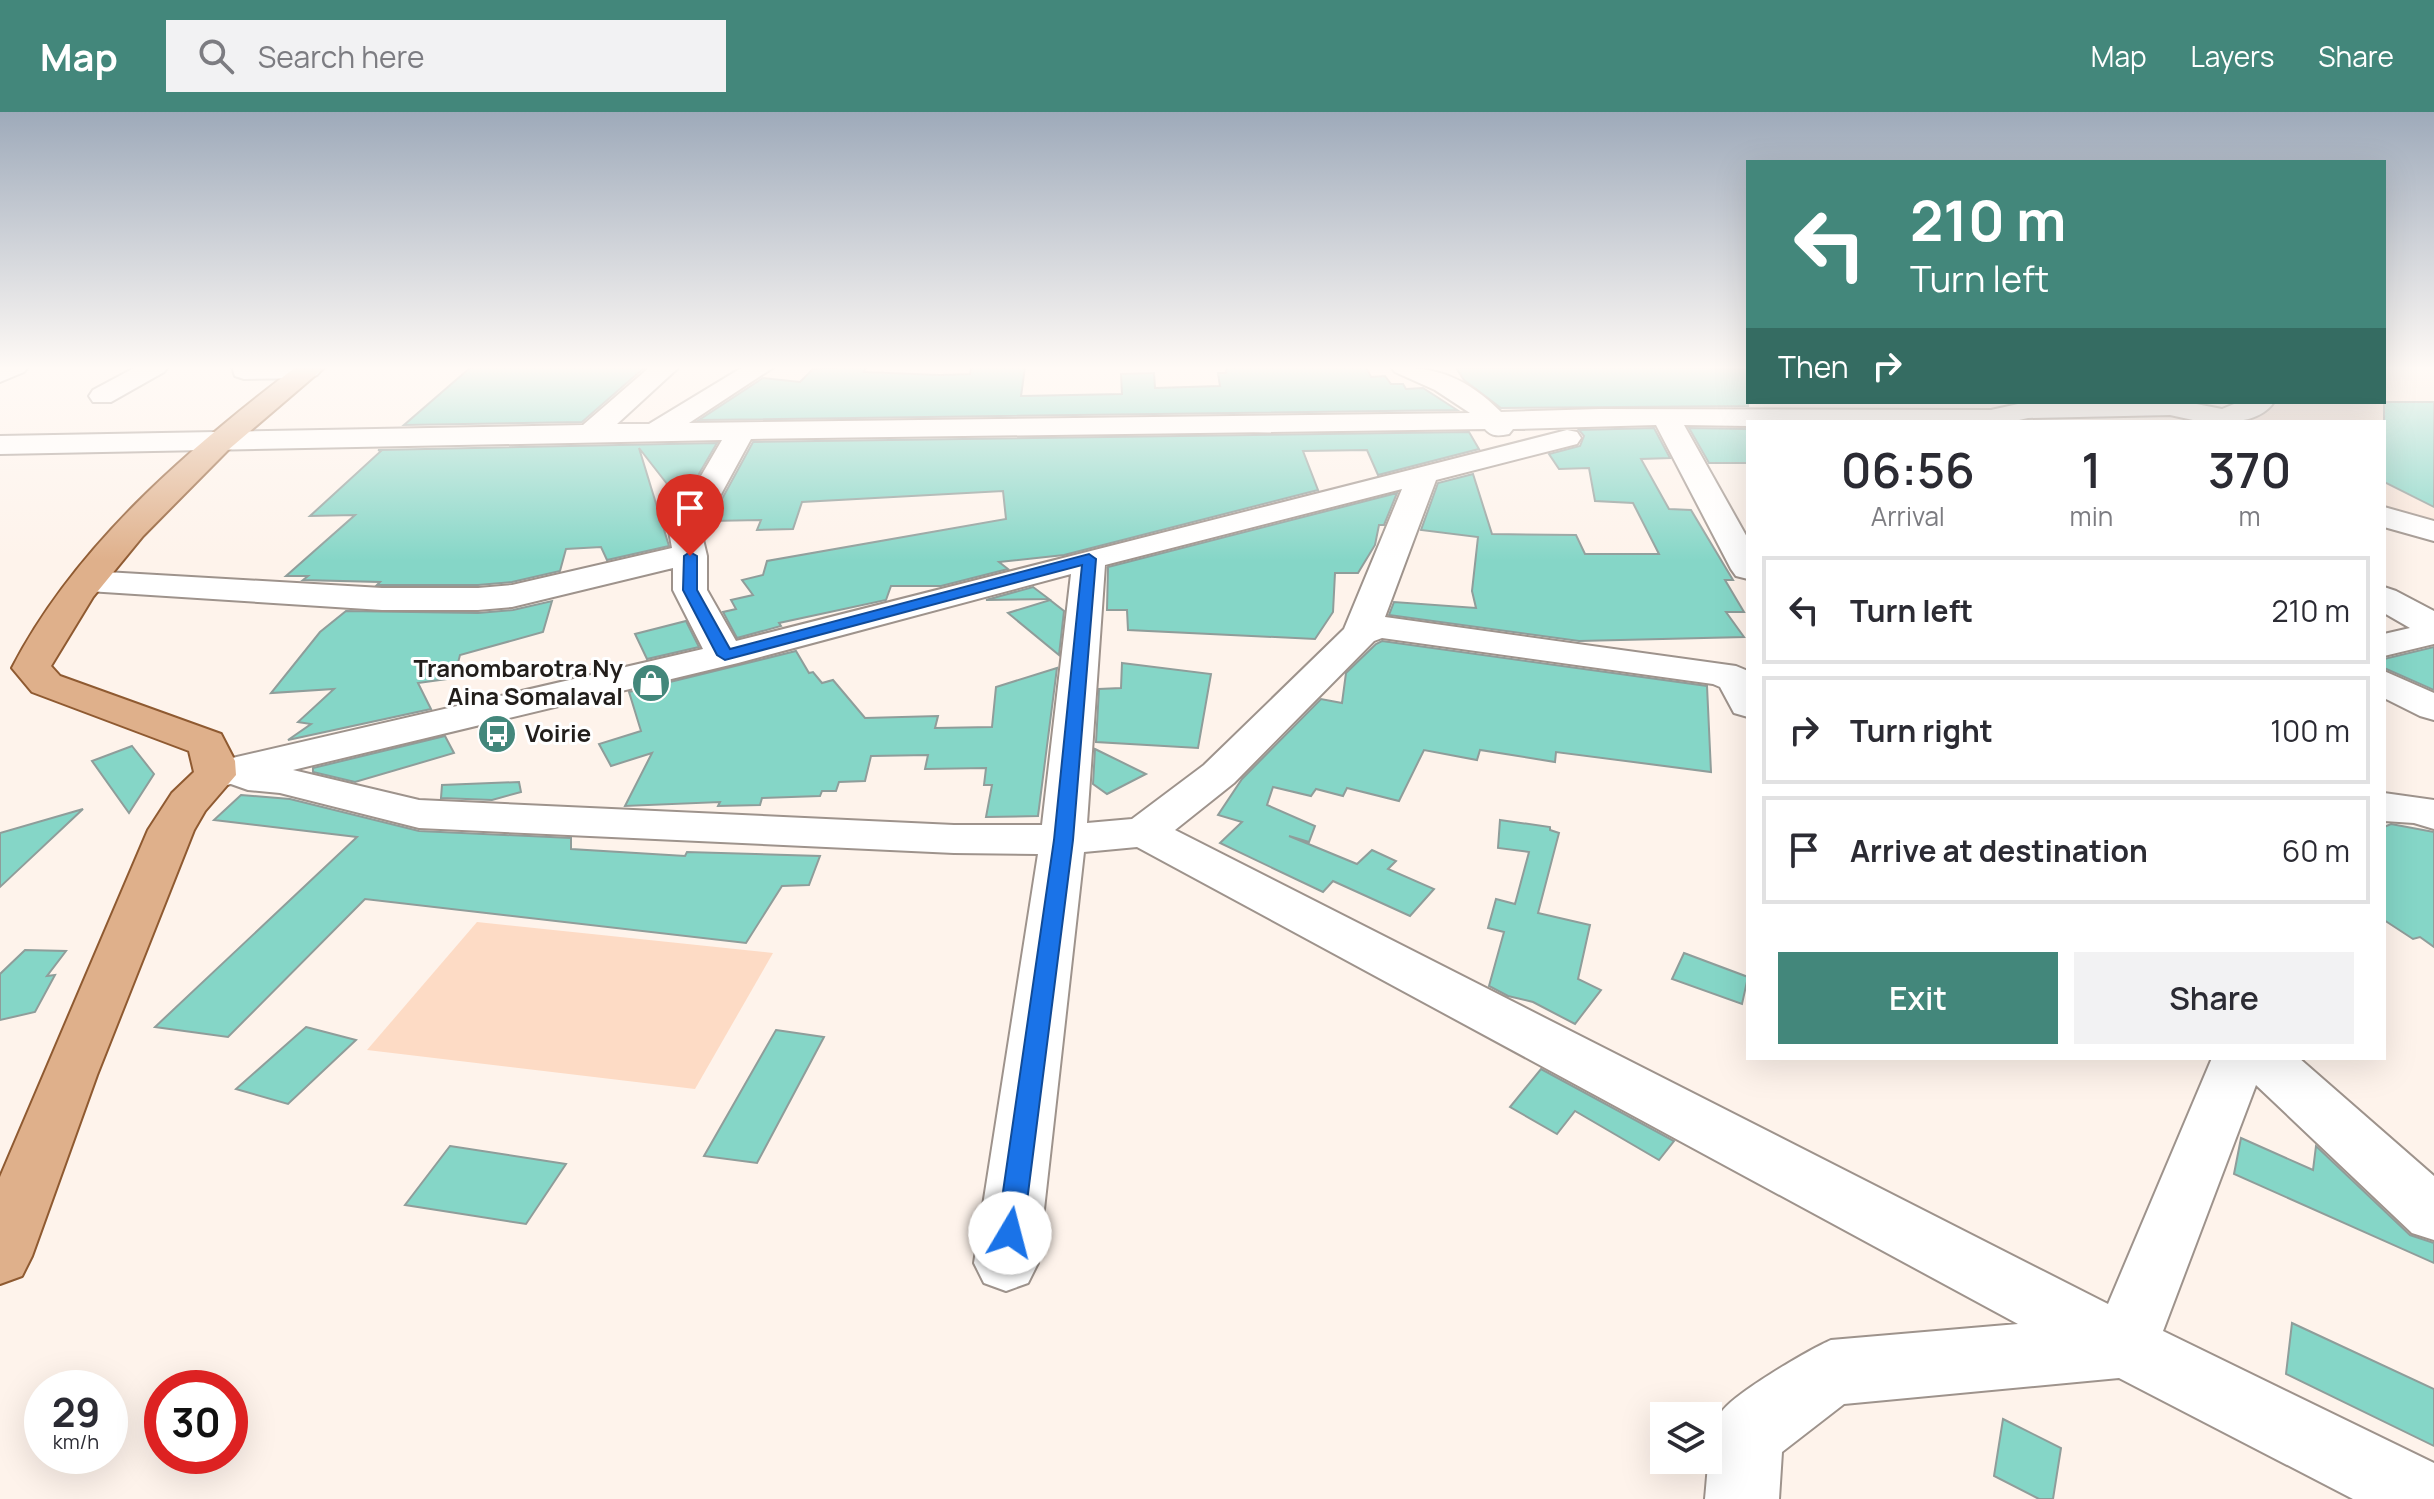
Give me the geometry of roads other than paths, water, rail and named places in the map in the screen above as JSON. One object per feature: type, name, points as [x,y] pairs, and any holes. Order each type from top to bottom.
[{"type":"main road","points":[[19,682],[31,668],[42,642],[117,541],[234,432]]},
{"type":"main road","points":[[0,1256],[69,1075],[171,830],[188,803],[215,775],[214,761],[206,743],[46,684],[19,682]]},
{"type":"street","points":[[3,447],[679,432]]},
{"type":"street","points":[[725,655],[690,590],[690,556],[685,531],[741,432]]},
{"type":"street","points":[[1502,432],[1515,450]]},
{"type":"street","points":[[215,775],[481,715],[725,655],[1515,450],[1599,432]]},
{"type":"street","points":[[1670,432],[1746,565]]},
{"type":"street","points":[[215,775],[280,780],[419,814],[939,838],[1063,840],[1144,832],[1219,774],[1361,633],[1423,475]]},
{"type":"street","points":[[2386,518],[2434,531]]},
{"type":"street","points":[[88,581],[382,599],[478,599],[512,596],[658,559],[690,556]]},
{"type":"street","points":[[1006,1263],[1063,840],[1089,559]]},
{"type":"street","points":[[2386,599],[2434,626]]},
{"type":"street","points":[[1361,633],[1380,627],[1427,631],[1722,674],[1736,680],[1746,701]]},
{"type":"street","points":[[2386,645],[2434,633]]},
{"type":"street","points":[[2386,684],[2434,708]]},
{"type":"street","points":[[2386,807],[2421,810],[2434,815]]},
{"type":"street","points":[[1144,832],[2124,1346],[2429,1499]]},
{"type":"street","points":[[2124,1346],[2238,1060]]},
{"type":"street","points":[[2265,1060],[2434,1214]]},
{"type":"street","points":[[1742,1499],[1748,1434],[1831,1373],[2124,1346]]},
{"type":"place","name":"Tranombarotra Ny Aina Somalaval","points":[[651,683]]},
{"type":"place","name":"Voirie","points":[[497,734]]}]
